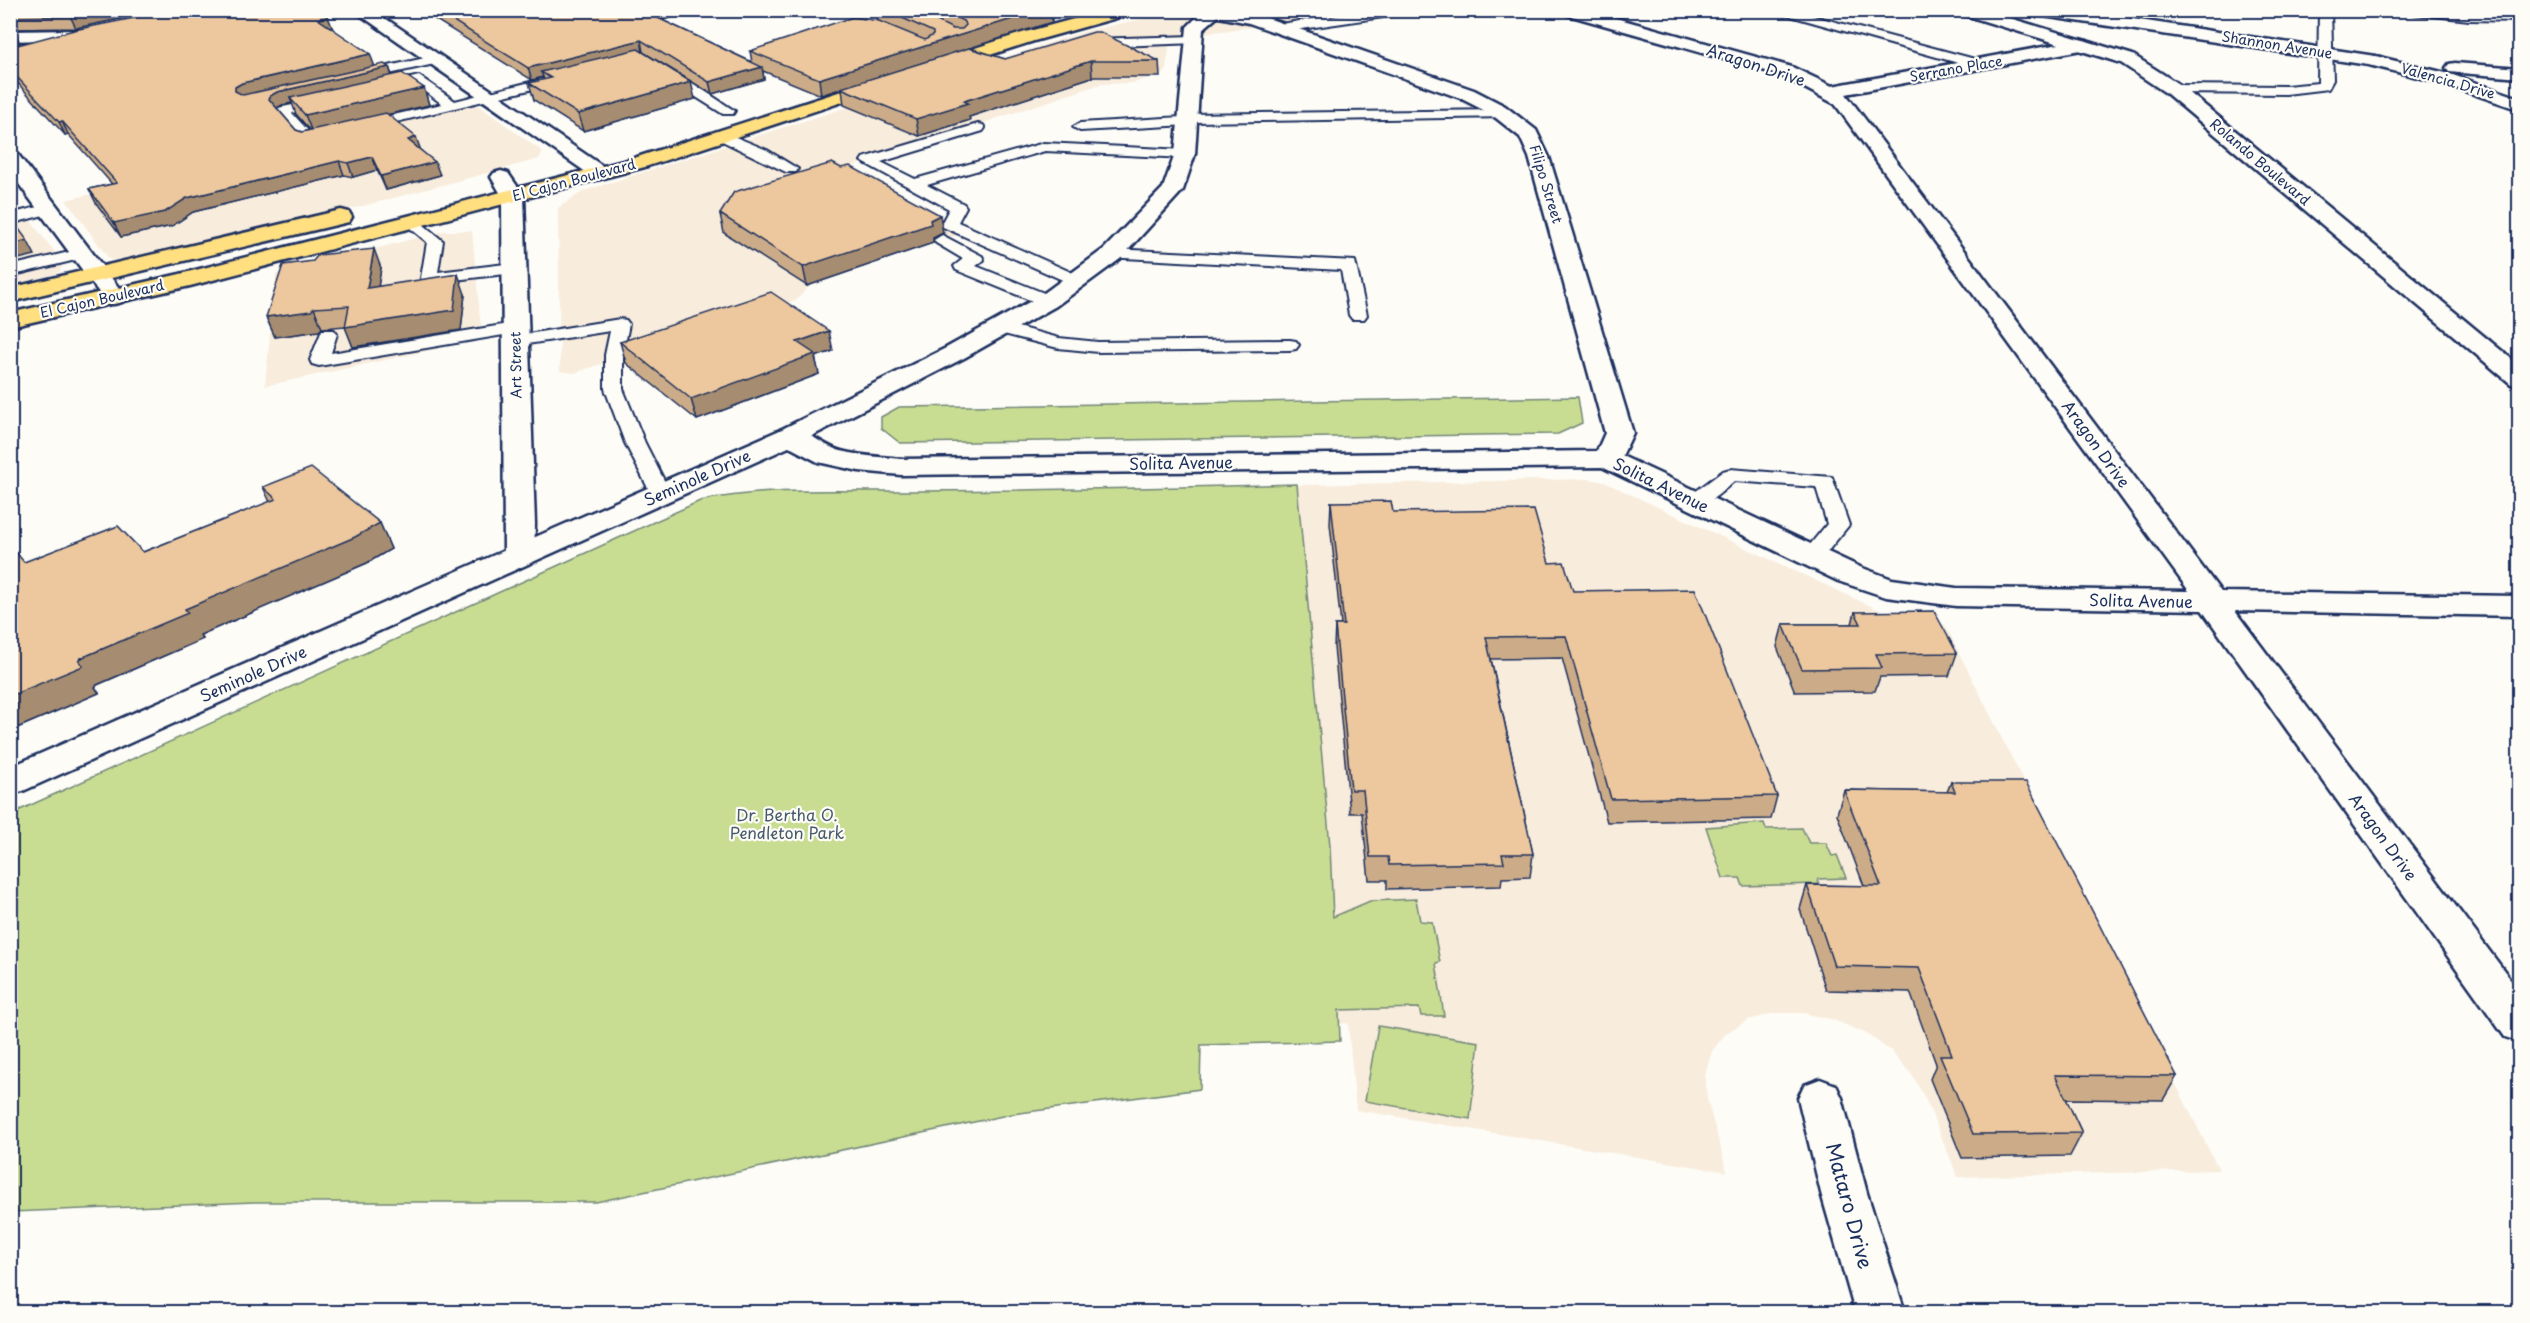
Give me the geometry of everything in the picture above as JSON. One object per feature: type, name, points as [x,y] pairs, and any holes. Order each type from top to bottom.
[{"type":"main road","points":[[1019,22],[1062,10]]},
{"type":"main road","points":[[923,70],[1128,10]]},
{"type":"main road","name":"El Cajon Boulevard","points":[[426,196],[600,173],[900,78]]},
{"type":"main road","points":[[707,117],[750,103]]},
{"type":"main road","name":"El Cajon Boulevard","points":[[10,320],[114,297],[412,223],[507,187],[577,157],[600,151]]},
{"type":"main road","name":"El Cajon Boulevard","points":[[10,296],[365,211]]},
{"type":"street","points":[[362,10],[600,173]]},
{"type":"street","name":"Aragon Drive","points":[[1567,10],[1786,71],[1842,100],[2213,603],[2520,1025]]},
{"type":"street","name":"Rolando Boulevard","points":[[1964,10],[2081,45],[2141,53],[2173,89],[2520,379]]},
{"type":"street","name":"Shannon Avenue","points":[[2036,10],[2375,61],[2520,73]]},
{"type":"street","name":"Filipo Street","points":[[1213,11],[1253,18],[1467,94],[1504,114],[1529,134],[1539,157],[1619,433],[1607,459]]},
{"type":"street","name":"Seminole Drive","points":[[10,782],[790,436],[1002,328],[1048,301],[1119,246],[1173,190],[1185,154],[1194,27],[1213,11]]},
{"type":"street","points":[[2141,53],[2157,40],[2159,28]]},
{"type":"street","points":[[10,36],[83,29],[10,54]]},
{"type":"street","name":"Serrano Place","points":[[1830,92],[2081,45]]},
{"type":"street","name":"Valencia Drive","points":[[2375,61],[2444,78],[2520,104]]},
{"type":"street","points":[[10,157],[114,297]]},
{"type":"street","name":"Art Street","points":[[507,187],[514,268],[519,556]]},
{"type":"street","name":"Solita Avenue","points":[[790,436],[828,456],[859,464],[902,467],[1607,459],[1811,557],[1886,588],[1956,597],[2213,603],[2520,606]]},
{"type":"street","name":"Mataro Drive","points":[[1820,1098],[1844,1193],[1880,1312]]},
{"type":"lane","points":[[1281,28],[1324,16],[1404,10]]},
{"type":"lane","points":[[1775,10],[1981,65]]},
{"type":"lane","points":[[2173,89],[2316,88],[2323,86],[2326,80],[2325,10]]},
{"type":"lane","points":[[2415,10],[2469,16],[2520,17]]},
{"type":"lane","points":[[1072,48],[1094,41],[1194,40]]},
{"type":"lane","points":[[969,56],[987,63]]},
{"type":"lane","points":[[342,78],[431,58]]},
{"type":"lane","points":[[653,64],[728,111]]},
{"type":"lane","points":[[340,98],[283,111],[308,139],[453,106],[577,74]]},
{"type":"lane","points":[[374,91],[419,80],[453,106]]},
{"type":"lane","points":[[1080,127],[1188,120],[1504,114]]},
{"type":"lane","points":[[978,128],[868,161],[958,207],[949,224],[1076,281]]},
{"type":"lane","points":[[721,135],[791,169]]},
{"type":"lane","points":[[914,184],[1044,147],[1185,154]]},
{"type":"lane","points":[[10,219],[49,209]]},
{"type":"lane","points":[[412,223],[435,241],[429,278],[514,268]]},
{"type":"lane","points":[[942,240],[976,260],[962,266],[1048,301]]},
{"type":"lane","points":[[1119,246],[1276,251]]},
{"type":"lane","points":[[1119,246],[1348,265],[1358,315]]},
{"type":"lane","points":[[10,271],[82,254]]},
{"type":"lane","points":[[328,334],[319,360],[515,334],[621,324],[614,355],[614,389],[635,443],[661,494]]},
{"type":"lane","points":[[1002,328],[1058,343],[1098,347],[1290,345]]},
{"type":"lane","points":[[1695,501],[1730,475],[1825,481],[1838,525],[1811,557]]},
{"type":"shaded area","points":[[1181,11],[1385,11],[1171,37],[1165,73],[1133,83],[1101,84],[840,170],[957,235],[811,285],[796,300],[574,373],[560,371],[558,208],[584,191],[1090,30]]},
{"type":"shaded area","points":[[476,104],[543,152],[539,159],[375,203],[125,261],[110,260],[66,200]]},
{"type":"shaded area","points":[[10,194],[63,263],[59,273],[11,286]]},
{"type":"shaded area","points":[[444,231],[472,231],[482,339],[265,386],[276,274]]},
{"type":"shaded area","points":[[1589,479],[1604,482],[1879,610],[1945,625],[2219,1170],[1958,1177],[1926,1100],[1912,1075],[1891,1051],[1865,1033],[1834,1020],[1804,1013],[1775,1013],[1748,1020],[1726,1033],[1712,1051],[1705,1074],[1707,1099],[1727,1172],[1356,1110],[1348,1023],[1339,1024],[1330,846],[1297,485]]},
{"type":"green space","points":[[1578,397],[1582,423],[1558,434],[900,443],[881,428],[881,417],[899,407]]},
{"type":"green space","name":"Dr. Bertha O. Pendleton Park","points":[[1297,484],[1330,846],[1333,917],[1370,901],[1416,899],[1420,921],[1432,922],[1440,962],[1436,963],[1444,1016],[1421,1016],[1419,1008],[1339,1010],[1340,1041],[1201,1045],[1200,1089],[1012,1114],[596,1202],[254,1202],[11,1212],[11,814],[700,501],[755,493],[811,491]]},
{"type":"green space","points":[[1764,823],[1766,829],[1802,828],[1809,843],[1826,843],[1832,856],[1837,855],[1846,878],[1818,879],[1819,884],[1743,886],[1740,878],[1723,878],[1706,827]]},
{"type":"green space","points":[[1378,1026],[1479,1042],[1470,1119],[1365,1101]]},
{"type":"building","points":[[10,10],[97,10],[70,16],[10,17]]},
{"type":"building","points":[[174,10],[319,10],[328,17],[318,19],[370,54],[242,83],[235,87],[235,91],[243,95],[384,64],[389,67],[277,92],[269,99],[296,130],[302,132],[386,113],[416,137],[408,140],[435,162],[381,176],[372,157],[348,163],[339,161],[187,198],[165,212],[114,223],[89,189],[117,183],[62,121],[59,122],[10,69],[10,47],[74,30]]},
{"type":"building","points":[[436,10],[650,10],[645,12],[762,67],[709,82],[641,40],[528,68]]},
{"type":"building","points":[[885,10],[915,10],[953,29],[962,29],[966,25],[965,22],[942,10],[1041,10],[819,79],[750,51],[853,17],[879,21],[925,40],[933,35],[933,32]]},
{"type":"building","points":[[1100,32],[1159,61],[1091,61],[964,101],[968,103],[916,119],[841,88],[969,48],[1005,59]]},
{"type":"building","points":[[638,49],[691,82],[578,114],[529,83],[551,78],[541,72]]},
{"type":"building","points":[[402,73],[424,88],[305,115],[290,98]]},
{"type":"building","points":[[832,163],[841,168],[850,166],[940,215],[930,220],[931,224],[803,267],[720,214],[734,192]]},
{"type":"building","points":[[10,217],[27,240],[10,245]]},
{"type":"building","points":[[374,249],[367,288],[458,274],[454,310],[345,327],[349,306],[314,308],[311,311],[266,317],[283,265],[313,261],[318,255]]},
{"type":"building","points":[[771,292],[829,331],[797,342],[815,354],[691,399],[620,342]]},
{"type":"building","points":[[311,468],[380,523],[355,537],[185,609],[188,613],[81,658],[79,660],[83,666],[10,696],[10,545],[24,562],[118,526],[143,552],[276,499],[263,487]]},
{"type":"building","points":[[1391,501],[1393,512],[1534,510],[1549,563],[1564,562],[1573,591],[1695,589],[1777,796],[1611,799],[1566,636],[1486,637],[1533,854],[1502,854],[1504,863],[1389,865],[1388,857],[1370,857],[1363,790],[1351,790],[1335,625],[1344,625],[1331,502]]},
{"type":"building","points":[[1934,611],[1957,653],[1876,654],[1882,668],[1802,669],[1783,624],[1861,624],[1855,612]]},
{"type":"building","points":[[1951,782],[2026,782],[2177,1076],[2055,1075],[2082,1133],[1973,1134],[1940,1055],[1952,1055],[1919,968],[1834,966],[1807,885],[1881,886],[1844,790],[1955,792]]}]
